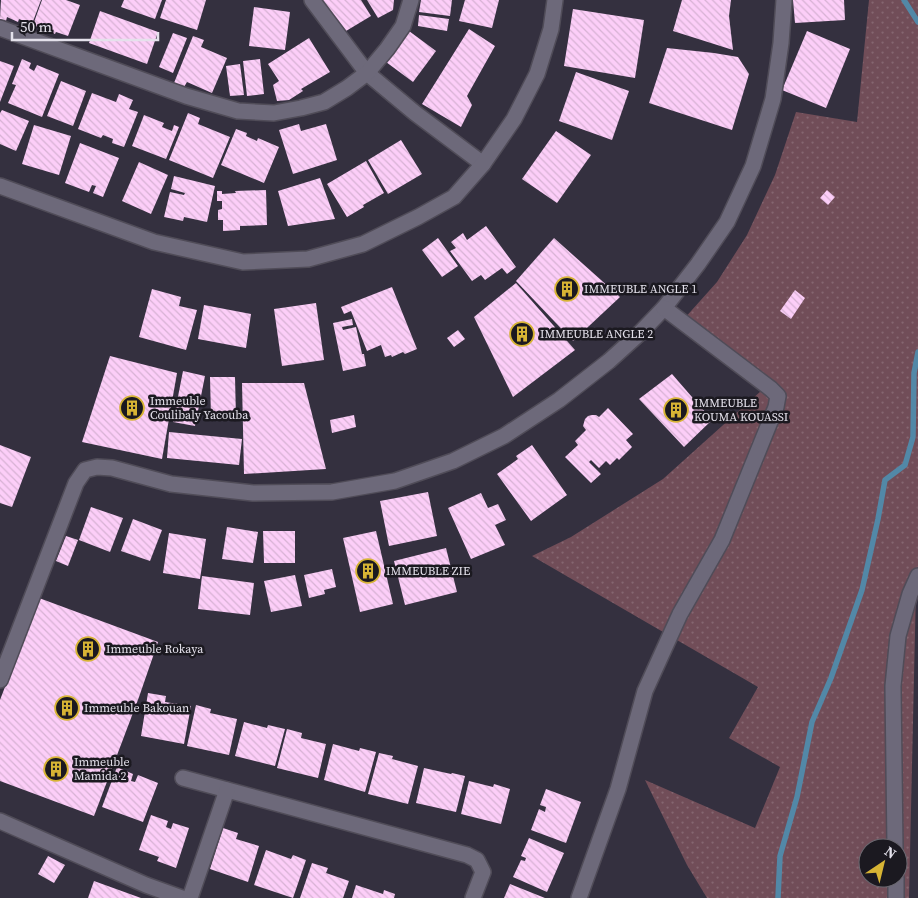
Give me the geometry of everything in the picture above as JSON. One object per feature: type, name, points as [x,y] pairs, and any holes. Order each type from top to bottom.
[{"type":"street","points":[[312,0],[367,73],[415,113],[483,164]]},
{"type":"street","points":[[0,28],[186,96],[238,111],[274,113],[324,102],[367,73],[403,26],[411,0]]},
{"type":"street","points":[[0,186],[154,242],[243,262],[308,260],[363,244],[418,217],[454,196],[483,164],[514,119],[537,74],[551,29],[555,0]]},
{"type":"street","points":[[0,680],[76,483],[85,470],[97,466],[112,468],[171,484],[252,493],[332,492],[395,481],[453,460],[504,436],[559,400],[609,361],[640,334],[664,308],[727,222],[753,166],[773,99],[781,43],[784,0]]},
{"type":"street","points":[[579,898],[618,789],[645,691],[680,614],[722,540],[776,407],[778,396],[664,308]]},
{"type":"street","points":[[895,838],[893,686],[898,636],[910,594],[918,576]]},
{"type":"street","points":[[183,778],[467,855],[477,860],[483,872],[473,898]]},
{"type":"street","points":[[190,898],[227,790]]},
{"type":"street","points":[[0,821],[146,885],[182,898]]},
{"type":"shaded area","points":[[869,0],[918,0],[918,589],[916,589],[909,898],[707,898],[687,865],[645,780],[755,828],[780,767],[729,738],[758,687],[532,556],[571,537],[663,479],[761,391],[683,320],[717,282],[747,235],[775,175],[796,112],[857,122]]},
{"type":"building","points":[[1,0],[41,0],[32,24],[19,19],[18,22],[7,17],[6,21],[0,19]]},
{"type":"building","points":[[42,0],[66,0],[80,5],[68,36],[56,32],[55,34],[33,25]]},
{"type":"building","points":[[124,0],[162,0],[155,19],[121,7]]},
{"type":"building","points":[[166,0],[206,0],[197,30],[160,18]]},
{"type":"building","points":[[319,0],[361,0],[371,16],[341,34]]},
{"type":"building","points":[[367,0],[394,0],[393,10],[378,18]]},
{"type":"building","points":[[421,0],[452,0],[450,16],[419,12]]},
{"type":"building","points":[[465,0],[499,0],[492,28],[459,21]]},
{"type":"building","points":[[682,0],[731,0],[729,16],[733,50],[673,31]]},
{"type":"building","points":[[793,0],[844,0],[845,20],[795,23]]},
{"type":"building","points":[[254,7],[290,12],[285,50],[249,46]]},
{"type":"building","points":[[573,9],[644,20],[635,78],[564,66]]},
{"type":"building","points":[[100,11],[158,32],[147,64],[89,43]]},
{"type":"building","points":[[419,15],[449,19],[447,31],[418,26]]},
{"type":"building","points":[[469,29],[495,46],[467,96],[472,105],[461,127],[422,104]]},
{"type":"building","points":[[409,31],[436,51],[413,82],[386,62]]},
{"type":"building","points":[[807,31],[850,49],[826,108],[782,90]]},
{"type":"building","points":[[173,33],[187,38],[173,73],[159,67]]},
{"type":"building","points":[[193,36],[204,40],[201,47],[227,58],[212,93],[187,82],[184,87],[174,83]]},
{"type":"building","points":[[309,38],[330,72],[301,89],[303,91],[289,100],[277,101],[273,85],[279,81],[268,64]]},
{"type":"building","points":[[667,48],[738,57],[749,74],[732,130],[649,103]]},
{"type":"building","points":[[22,59],[31,63],[29,68],[34,71],[37,65],[59,74],[42,117],[8,103],[16,85],[12,84]]},
{"type":"building","points":[[260,59],[264,94],[247,96],[243,61]]},
{"type":"building","points":[[0,61],[14,66],[0,102]]},
{"type":"building","points":[[240,64],[244,95],[230,96],[226,66]]},
{"type":"building","points":[[576,72],[629,91],[612,140],[559,121]]},
{"type":"building","points":[[61,81],[86,91],[73,126],[47,116]]},
{"type":"building","points":[[92,93],[116,102],[119,94],[133,100],[129,109],[138,112],[124,147],[112,143],[113,139],[103,135],[101,138],[78,129]]},
{"type":"building","points":[[2,110],[29,121],[16,151],[0,144],[0,113]]},
{"type":"building","points":[[188,113],[200,118],[198,124],[230,137],[213,178],[169,160]]},
{"type":"building","points":[[144,115],[164,123],[162,127],[172,131],[174,125],[179,127],[166,159],[132,146]]},
{"type":"building","points":[[299,124],[301,131],[326,124],[337,160],[293,174],[279,130]]},
{"type":"building","points":[[34,125],[71,136],[59,175],[22,164]]},
{"type":"building","points":[[236,129],[247,133],[246,136],[257,141],[258,138],[279,147],[264,183],[221,165]]},
{"type":"building","points":[[556,131],[591,155],[557,203],[522,179]]},
{"type":"building","points":[[401,140],[422,174],[388,194],[368,160]]},
{"type":"building","points":[[80,143],[119,158],[103,197],[93,193],[96,186],[92,185],[89,192],[65,183]]},
{"type":"building","points":[[366,161],[384,193],[347,217],[327,184]]},
{"type":"building","points":[[139,162],[168,175],[151,214],[122,201]]},
{"type":"building","points":[[174,176],[215,186],[207,222],[184,217],[183,221],[164,217],[170,192],[184,195],[185,193],[171,189]]},
{"type":"building","points":[[320,178],[335,219],[288,226],[278,191]]},
{"type":"building","points":[[266,190],[267,225],[240,226],[240,230],[223,231],[223,220],[218,220],[218,210],[222,209],[222,201],[217,201],[217,191],[222,191],[222,194],[236,193],[235,191]]},
{"type":"building","points":[[827,190],[835,197],[828,205],[820,198]]},
{"type":"building","points":[[486,226],[516,267],[507,274],[502,268],[485,280],[481,275],[472,281],[450,251],[456,248],[451,242],[463,233],[467,240]]},
{"type":"building","points":[[438,238],[458,266],[442,277],[422,250]]},
{"type":"building","name":"IMMEUBLE ANGLE 1","points":[[554,238],[620,297],[573,341],[516,281]]},
{"type":"building","name":"IMMEUBLE ANGLE 2","points":[[516,283],[575,350],[513,397],[474,317]]},
{"type":"building","points":[[392,287],[417,349],[405,354],[403,352],[392,357],[391,355],[385,357],[381,345],[367,351],[351,311],[344,314],[341,307]]},
{"type":"building","points":[[152,289],[181,297],[179,306],[197,310],[186,350],[139,337]]},
{"type":"building","points":[[795,290],[805,298],[791,319],[780,311]]},
{"type":"building","points":[[316,303],[324,360],[282,366],[274,309]]},
{"type":"building","points":[[204,305],[251,314],[246,348],[198,339]]},
{"type":"building","points":[[352,319],[353,325],[342,327],[343,330],[356,327],[366,366],[343,371],[333,323]]},
{"type":"building","points":[[458,330],[465,339],[454,347],[447,338]]},
{"type":"building","name":"Immeuble Coulibaly Yacouba","points":[[110,356],[177,373],[162,459],[82,442]]},
{"type":"building","points":[[183,371],[205,376],[195,426],[173,422]]},
{"type":"building","name":"IMMEUBLE KOUMA KOUASSI","points":[[672,374],[712,420],[684,447],[639,399]]},
{"type":"building","points":[[210,377],[235,377],[236,418],[211,418]]},
{"type":"building","points":[[242,383],[304,383],[326,469],[244,474]]},
{"type":"building","points":[[608,408],[633,434],[626,440],[632,447],[619,460],[617,458],[610,465],[606,461],[599,468],[591,460],[589,462],[601,474],[591,483],[565,457],[578,445],[575,441],[586,430],[583,426],[585,419],[592,415],[599,417]]},
{"type":"building","points":[[354,415],[356,427],[332,433],[330,420]]},
{"type":"building","points":[[169,432],[242,439],[239,465],[167,458]]},
{"type":"building","points":[[0,445],[31,457],[12,507],[0,503]]},
{"type":"building","points":[[532,445],[567,495],[531,521],[497,474],[518,459],[516,456]]},
{"type":"building","points":[[428,492],[437,536],[389,546],[380,501]]},
{"type":"building","points":[[481,493],[488,508],[498,504],[506,520],[495,525],[505,545],[471,559],[448,508]]},
{"type":"building","points":[[91,507],[123,518],[110,552],[79,540]]},
{"type":"building","points":[[133,519],[162,530],[150,561],[121,551]]},
{"type":"building","points":[[227,527],[258,532],[253,563],[222,559]]},
{"type":"building","points":[[263,531],[295,531],[295,563],[264,563]]},
{"type":"building","name":"IMMEUBLE ZIE","points":[[376,531],[393,604],[360,612],[343,538]]},
{"type":"building","points":[[169,533],[206,539],[200,579],[163,573]]},
{"type":"building","points":[[66,536],[78,540],[68,566],[56,561]]},
{"type":"building","points":[[446,548],[457,592],[405,605],[394,561]]},
{"type":"building","points":[[332,569],[336,587],[324,590],[325,594],[309,598],[304,575]]},
{"type":"building","points":[[295,575],[302,606],[271,612],[264,581]]},
{"type":"building","points":[[202,576],[254,583],[250,615],[198,609]]},
{"type":"building","points":[[39,598],[158,642],[94,816],[0,781],[0,700]]},
{"type":"building","points":[[148,693],[166,696],[165,702],[191,706],[184,744],[141,736]]},
{"type":"building","points":[[196,705],[211,709],[210,713],[237,719],[229,755],[187,746]]},
{"type":"building","points":[[244,722],[267,728],[268,725],[285,729],[275,766],[235,756]]},
{"type":"building","points":[[287,729],[302,733],[301,738],[326,744],[318,778],[277,768]]},
{"type":"building","points":[[333,744],[359,751],[360,748],[376,752],[365,792],[324,780]]},
{"type":"building","points":[[379,753],[393,756],[392,759],[418,766],[408,804],[368,794]]},
{"type":"building","points":[[117,767],[133,774],[131,781],[135,782],[138,775],[158,783],[143,822],[102,807]]},
{"type":"building","points":[[424,768],[465,776],[456,812],[416,803]]},
{"type":"building","points":[[469,781],[493,787],[494,784],[510,789],[501,824],[461,814]]},
{"type":"building","points":[[546,789],[581,802],[566,843],[531,830],[539,809],[545,812],[546,807],[540,805]]},
{"type":"building","points":[[151,815],[168,821],[166,827],[171,829],[173,823],[189,828],[176,868],[157,861],[159,857],[139,850]]},
{"type":"building","points":[[223,828],[238,833],[236,839],[259,846],[248,882],[210,869]]},
{"type":"building","points":[[529,838],[564,853],[547,892],[513,877],[521,860],[525,861],[526,858],[521,856]]},
{"type":"building","points":[[266,850],[291,859],[293,855],[306,860],[293,898],[254,885]]},
{"type":"building","points":[[48,856],[65,865],[54,883],[38,874]]},
{"type":"building","points":[[312,863],[328,868],[326,873],[349,881],[343,898],[300,898]]},
{"type":"building","points":[[94,881],[141,898],[88,898]]},
{"type":"building","points":[[510,884],[545,898],[504,898]]},
{"type":"building","points":[[356,885],[383,894],[384,890],[395,894],[394,898],[352,898]]},
{"type":"waterway","points":[[904,0],[918,22]]},
{"type":"waterway","points":[[778,898],[780,856],[797,797],[812,722],[831,678],[862,590],[885,480],[905,465],[913,437],[914,373],[918,352]]},
{"type":"place","name":"IMMEUBLE ANGLE 1","points":[[567,289]]},
{"type":"place","name":"IMMEUBLE ANGLE 2","points":[[522,334]]},
{"type":"place","name":"Immeuble Coulibaly Yacouba","points":[[132,408]]},
{"type":"place","name":"IMMEUBLE KOUMA KOUASSI","points":[[676,410]]},
{"type":"place","name":"IMMEUBLE ZIE","points":[[368,571]]},
{"type":"place","name":"Immeuble Rokaya","points":[[88,649]]},
{"type":"place","name":"Immeuble Bakouan","points":[[67,708]]},
{"type":"place","name":"Immeuble Mamida 2","points":[[56,769]]}]
